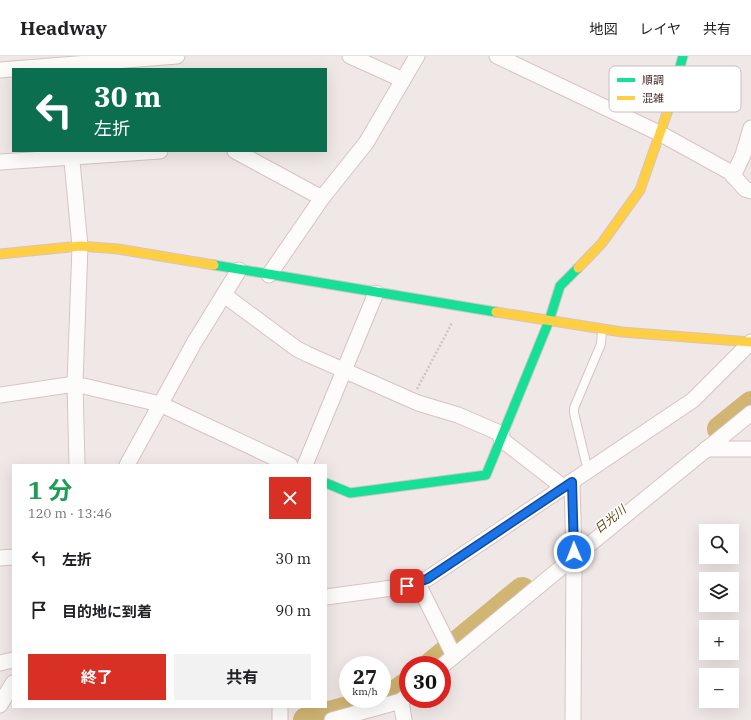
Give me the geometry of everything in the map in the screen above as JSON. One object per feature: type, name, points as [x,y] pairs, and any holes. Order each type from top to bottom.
[{"type":"street","points":[[19,68],[66,63],[177,56]]},
{"type":"street","points":[[350,56],[403,80]]},
{"type":"street","points":[[269,275],[322,198],[366,143],[417,56]]},
{"type":"street","points":[[497,56],[609,109]]},
{"type":"street","points":[[680,66],[683,56]]},
{"type":"street","points":[[0,70],[12,69]]},
{"type":"street","points":[[615,112],[661,134],[730,172],[745,189],[751,191]]},
{"type":"street","points":[[327,483],[350,493],[486,475],[549,321],[560,286],[602,243],[640,190],[661,134],[667,112]]},
{"type":"street","points":[[733,176],[743,155],[751,128]]},
{"type":"street","points":[[0,162],[72,154],[131,152]]},
{"type":"street","points":[[237,152],[322,198]]},
{"type":"street","points":[[72,154],[80,246],[75,384],[77,464]]},
{"type":"street","points":[[0,254],[80,246],[118,249],[376,293],[602,329],[675,337],[751,342]]},
{"type":"street","points":[[128,464],[194,343],[239,270]]},
{"type":"street","points":[[304,464],[376,293]]},
{"type":"street","points":[[224,295],[297,349],[411,400],[458,415],[502,437],[568,485],[574,552],[573,720]]},
{"type":"street","points":[[327,597],[407,586],[418,584],[427,579],[693,400],[751,342]]},
{"type":"street","points":[[0,395],[75,384],[160,404],[288,464]]},
{"type":"street","points":[[449,656],[452,652],[574,552],[751,413]]},
{"type":"street","points":[[706,449],[751,449]]},
{"type":"street","points":[[0,558],[12,557]]},
{"type":"street","points":[[418,584],[452,652]]},
{"type":"street","points":[[0,663],[12,660]]},
{"type":"street","points":[[0,705],[12,685]]},
{"type":"street","points":[[332,720],[399,700]]},
{"type":"street","points":[[280,708],[280,720]]},
{"type":"street","points":[[404,708],[404,720]]},
{"type":"lane","points":[[588,471],[574,408],[600,344],[602,329]]},
{"type":"path","points":[[411,400],[461,307]]},
{"type":"waterway","name":"日光川","points":[[720,429],[751,404]]},
{"type":"waterway","name":"日光川","points":[[442,656],[522,590]]},
{"type":"waterway","name":"日光川","points":[[306,720],[382,700],[399,690]]},
{"type":"traffic: fast","points":[[680,66],[683,56]]},
{"type":"traffic: fast","points":[[214,265],[496,312]]},
{"type":"traffic: fast","points":[[327,483],[350,493],[486,475],[549,321],[560,286],[578,268]]},
{"type":"traffic: slow","points":[[578,268],[602,243],[640,190],[667,113]]},
{"type":"traffic: slow","points":[[0,254],[80,246],[118,249],[214,265]]},
{"type":"traffic: slow","points":[[496,312],[622,332],[751,342]]},
{"type":"route","points":[[407,586],[418,584],[427,579],[572,482],[574,552]]}]
